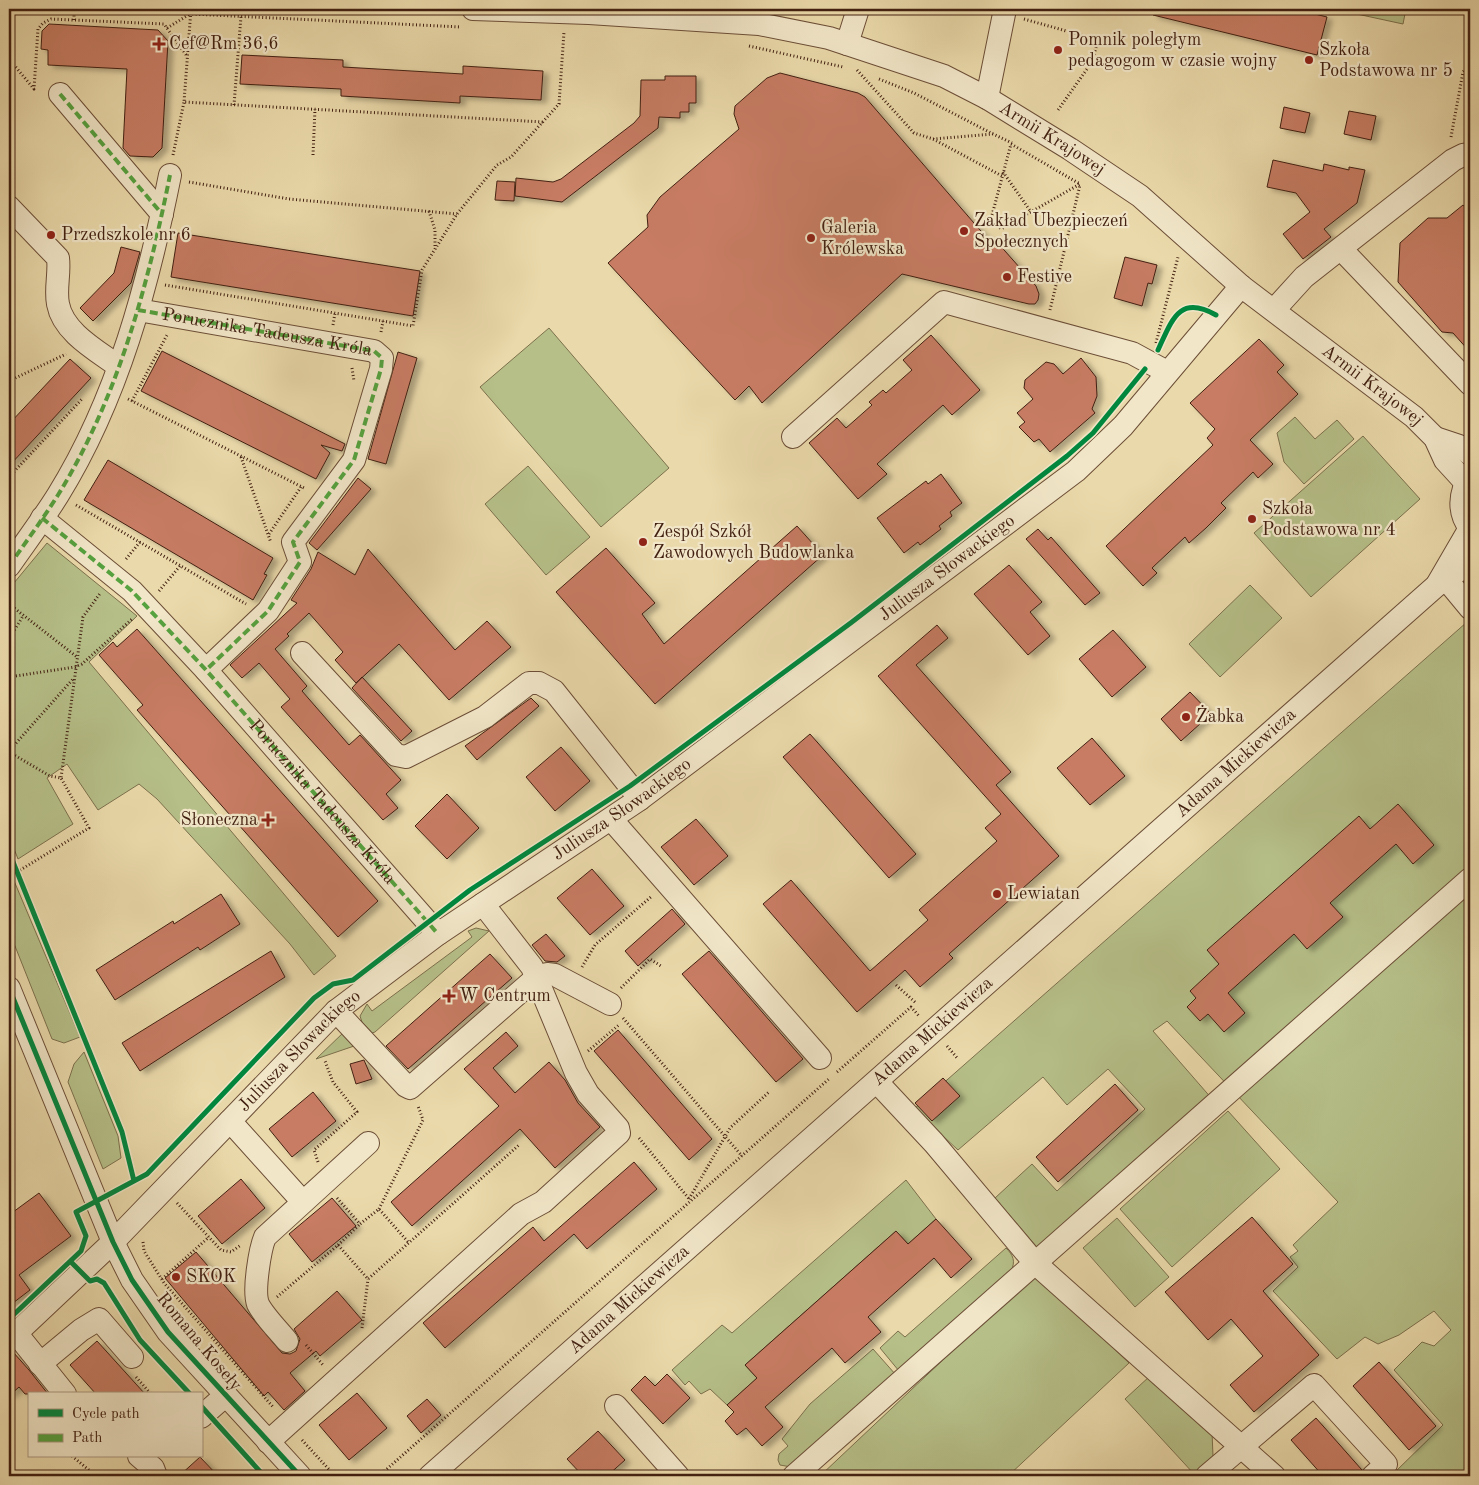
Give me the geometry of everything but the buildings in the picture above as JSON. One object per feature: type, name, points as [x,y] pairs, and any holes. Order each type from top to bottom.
[{"type":"street","points":[[847,44],[858,9]]},
{"type":"street","name":"Armii Krajowej","points":[[470,18],[590,11],[759,24],[829,38],[944,76],[987,98],[1070,149],[1140,196],[1241,286],[1414,417],[1435,438],[1446,460],[1468,480]]},
{"type":"street","points":[[987,98],[1013,14]]},
{"type":"street","points":[[60,94],[162,214]]},
{"type":"street","points":[[1274,310],[1304,277],[1446,165],[1463,155],[1470,154]]},
{"type":"street","name":"Porucznika Tadeusza Króla","points":[[9,566],[58,494],[89,438],[118,366],[147,281],[170,175]]},
{"type":"street","points":[[9,207],[58,258],[60,269],[57,303],[62,317],[80,339],[118,366]]},
{"type":"street","points":[[1341,249],[1470,384]]},
{"type":"street","name":"Juliusza Słowackiego","points":[[12,1336],[113,1242],[336,1010],[438,934],[640,799],[735,730],[867,627],[1076,471],[1123,426],[1241,286]]},
{"type":"street","points":[[793,437],[944,302],[1132,353],[1167,372]]},
{"type":"street","name":"Porucznika Tadeusza Króla","points":[[138,310],[374,351],[382,358],[381,369],[354,460],[293,542],[300,562],[264,615],[206,670]]},
{"type":"street","name":"Armii Krajowej","points":[[1435,438],[1459,446],[1470,454]]},
{"type":"street","points":[[1468,480],[1461,504],[1463,515],[1470,528]]},
{"type":"street","name":"Porucznika Tadeusza Króla","points":[[42,518],[132,591],[206,670],[438,934]]},
{"type":"street","name":"Adama Mickiewicza","points":[[1441,583],[1470,528]]},
{"type":"street","name":"Adama Mickiewicza","points":[[430,1476],[1441,583],[1470,564]]},
{"type":"street","points":[[1441,583],[1470,608]]},
{"type":"street","points":[[302,652],[396,755],[406,757],[485,717],[529,683],[539,683],[547,686],[554,691],[640,799]]},
{"type":"street","points":[[611,818],[820,1058]]},
{"type":"street","points":[[794,1476],[1470,879]]},
{"type":"street","points":[[268,1442],[521,1214],[542,1202],[619,1133],[618,1128],[588,1094],[572,1064],[537,977],[525,955],[483,904]]},
{"type":"street","points":[[336,1010],[406,1086],[410,1088],[537,977],[547,974],[556,975],[572,982],[617,1012]]},
{"type":"street","name":"Romana Koseły","points":[[9,988],[16,1030],[98,1201],[113,1242],[132,1280],[168,1332],[300,1476]]},
{"type":"street","points":[[876,1082],[934,1143],[1035,1264],[1274,1476]]},
{"type":"street","points":[[230,1121],[302,1202]]},
{"type":"street","points":[[287,1341],[258,1304],[256,1292],[262,1245],[265,1237],[368,1143]]},
{"type":"street","points":[[40,1364],[81,1330],[99,1319],[132,1356]]},
{"type":"street","points":[[12,1336],[40,1364],[63,1392]]},
{"type":"street","points":[[1207,1476],[1241,1445],[1314,1385],[1386,1464],[1373,1476]]},
{"type":"street","points":[[202,1416],[226,1395]]},
{"type":"street","points":[[616,1406],[678,1476]]},
{"type":"path","points":[[74,9],[74,20]]},
{"type":"path","points":[[140,9],[241,16],[470,18]]},
{"type":"path","points":[[170,175],[184,102],[191,9]]},
{"type":"path","points":[[167,28],[191,14]]},
{"type":"path","points":[[1013,14],[1098,40],[1092,62],[1058,110]]},
{"type":"path","points":[[234,105],[241,16]]},
{"type":"path","points":[[9,59],[34,89],[38,29],[42,23],[52,19],[164,24],[187,56]]},
{"type":"path","points":[[147,281],[413,326],[422,270],[457,214],[497,165],[511,157],[559,104],[564,32],[559,32]]},
{"type":"path","points":[[742,44],[856,70],[914,93],[993,134],[1080,184]]},
{"type":"path","points":[[1446,165],[1463,72],[1470,64]]},
{"type":"path","points":[[856,70],[914,134],[933,139],[1002,174],[1031,212]]},
{"type":"path","points":[[184,102],[543,122]]},
{"type":"path","points":[[313,155],[315,109]]},
{"type":"path","points":[[933,139],[993,134]]},
{"type":"path","points":[[1016,135],[1011,144],[1002,174],[991,219],[1001,229],[1080,184]]},
{"type":"path","points":[[196,183],[289,199],[457,214]]},
{"type":"path","points":[[1045,330],[1080,184]]},
{"type":"path","points":[[429,211],[435,230],[435,249]]},
{"type":"path","points":[[1158,350],[1155,344],[1180,250]]},
{"type":"path","points":[[132,401],[176,318]]},
{"type":"path","points":[[1158,350],[1164,338]]},
{"type":"path","points":[[9,381],[66,353],[72,359]]},
{"type":"path","points":[[347,361],[354,374],[354,386]]},
{"type":"path","points":[[9,477],[85,396]]},
{"type":"path","points":[[124,397],[325,500]]},
{"type":"path","points":[[241,456],[274,550]]},
{"type":"path","points":[[268,535],[301,487]]},
{"type":"path","points":[[58,494],[264,615]]},
{"type":"path","points":[[17,872],[89,828],[61,778],[73,678],[83,617],[140,542]]},
{"type":"path","points":[[9,604],[77,657]]},
{"type":"path","points":[[9,638],[23,616]]},
{"type":"path","points":[[9,676],[75,667]]},
{"type":"path","points":[[61,778],[50,776],[9,752],[73,678]]},
{"type":"path","points":[[572,982],[595,945],[667,883]]},
{"type":"path","points":[[572,1064],[617,1012],[625,982],[650,959],[661,966]]},
{"type":"path","points":[[896,985],[916,1003]]},
{"type":"path","points":[[379,1476],[911,1007]]},
{"type":"path","points":[[617,1012],[742,1156]]},
{"type":"path","points":[[941,1040],[958,1059]]},
{"type":"path","points":[[325,1061],[333,1082],[357,1112],[314,1150],[324,1182],[360,1224]]},
{"type":"path","points":[[263,1310],[379,1209],[423,1120],[410,1088]]},
{"type":"path","points":[[690,1200],[730,1128],[769,1092]]},
{"type":"path","points":[[619,1133],[635,1135],[643,1142],[690,1200]]},
{"type":"path","points":[[338,1245],[368,1279],[519,1145]]},
{"type":"path","points":[[175,1201],[226,1252],[231,1252],[243,1244]]},
{"type":"path","points":[[379,1209],[409,1242]]},
{"type":"path","points":[[162,1280],[209,1237]]},
{"type":"path","points":[[289,1424],[335,1476]]},
{"type":"path","points":[[74,1458],[96,1476]]},
{"type":"green space","points":[[1343,9],[1406,9],[1403,24],[1343,11]]},
{"type":"green space","points":[[549,328],[669,468],[601,527],[480,387]]},
{"type":"green space","points":[[1295,417],[1315,439],[1337,420],[1354,439],[1304,484],[1284,462],[1277,433]]},
{"type":"green space","points":[[1363,436],[1420,499],[1311,597],[1254,533]]},
{"type":"green space","points":[[528,466],[590,537],[546,575],[485,504]]},
{"type":"green space","points":[[47,543],[137,616],[89,662],[336,956],[314,975],[290,944],[157,799],[139,784],[98,810],[67,764],[47,778],[73,824],[18,859],[9,836],[9,589]]},
{"type":"green space","points":[[1250,585],[1282,618],[1220,677],[1189,644]]},
{"type":"green space","points":[[1467,622],[1470,626],[1470,1476],[1391,1476],[1443,1425],[1394,1370],[1422,1342],[1434,1346],[1451,1330],[1434,1311],[1399,1335],[1378,1344],[1365,1337],[1337,1359],[1273,1291],[1298,1267],[1290,1257],[1298,1251],[1293,1245],[1338,1202],[1167,1021],[1153,1031],[1213,1100],[1041,1252],[995,1198],[1032,1164],[1057,1191],[1145,1109],[1108,1069],[1067,1105],[1043,1077],[958,1150],[914,1109]]},
{"type":"green space","points":[[9,869],[80,1037],[64,1043],[52,1039],[9,931]]},
{"type":"green space","points":[[476,928],[489,931],[372,1033],[362,1022],[360,1016],[367,1004],[372,1011],[472,937],[468,931]]},
{"type":"green space","points":[[345,1031],[360,1044],[316,1059]]},
{"type":"green space","points":[[84,1052],[118,1136],[121,1158],[103,1169],[68,1082],[74,1064]]},
{"type":"green space","points":[[1228,1111],[1280,1169],[1172,1267],[1120,1209]]},
{"type":"green space","points":[[906,1180],[936,1219],[908,1244],[896,1231],[745,1365],[757,1378],[727,1405],[710,1389],[701,1394],[689,1381],[685,1385],[672,1370],[722,1325],[732,1333]]},
{"type":"green space","points":[[1117,1218],[1169,1277],[1135,1307],[1083,1248]]},
{"type":"green space","points":[[1006,1248],[1013,1258],[1011,1271],[899,1371],[880,1348],[898,1331],[905,1337]]},
{"type":"green space","points":[[1035,1273],[1129,1363],[1008,1476],[820,1476]]},
{"type":"green space","points":[[873,1349],[896,1375],[791,1467],[780,1465],[778,1460],[779,1454],[788,1446],[782,1439],[810,1404]]},
{"type":"green space","points":[[1150,1376],[1212,1432],[1213,1456],[1194,1474],[1125,1399]]},
{"type":"marked path","points":[[60,94],[162,214]]},
{"type":"marked path","points":[[9,566],[58,495],[98,420],[114,380],[141,299],[170,175]]},
{"type":"marked path","points":[[138,310],[374,351],[382,358],[381,369],[354,460],[293,542],[300,562],[268,611],[206,670]]},
{"type":"marked path","points":[[42,518],[132,591],[206,670],[438,934]]},
{"type":"cycle path","points":[[1158,350],[1178,313],[1193,307],[1216,315]]},
{"type":"cycle path","points":[[9,1319],[81,1251],[86,1236],[76,1212],[147,1174],[314,998],[333,984],[353,980],[470,890],[630,786],[852,622],[1067,456],[1093,433],[1145,369]]},
{"type":"cycle path","points":[[9,852],[122,1132],[134,1181]]},
{"type":"cycle path","points":[[9,988],[113,1242],[132,1280],[168,1332],[300,1476]]},
{"type":"cycle path","points":[[71,1262],[90,1281],[97,1279],[104,1283],[140,1340],[188,1392]]},
{"type":"cycle path","points":[[202,1407],[264,1476]]},
{"type":"place","name":"Cef@Rm 36,6","points":[[159,44]]},
{"type":"place","name":"Pomnik poległym pedagogom w czasie wojny","points":[[1058,50]]},
{"type":"place","name":"Szkoła Podstawowa nr 5","points":[[1309,60]]},
{"type":"place","name":"Zakład Ubezpieczeń Społecznych","points":[[964,231]]},
{"type":"place","name":"Przedszkole nr 6","points":[[51,235]]},
{"type":"place","name":"Galeria Królewska","points":[[811,238]]},
{"type":"place","name":"Festive","points":[[1007,277]]},
{"type":"place","name":"Szkoła Podstawowa nr 4","points":[[1252,519]]},
{"type":"place","name":"Zespół Szkół Zawodowych Budowlanka","points":[[643,542]]},
{"type":"place","name":"Żabka","points":[[1186,717]]},
{"type":"place","name":"Słoneczna","points":[[268,820]]},
{"type":"place","name":"Lewiatan","points":[[997,894]]},
{"type":"place","name":"W Centrum","points":[[449,996]]},
{"type":"place","name":"SKOK","points":[[176,1277]]}]
